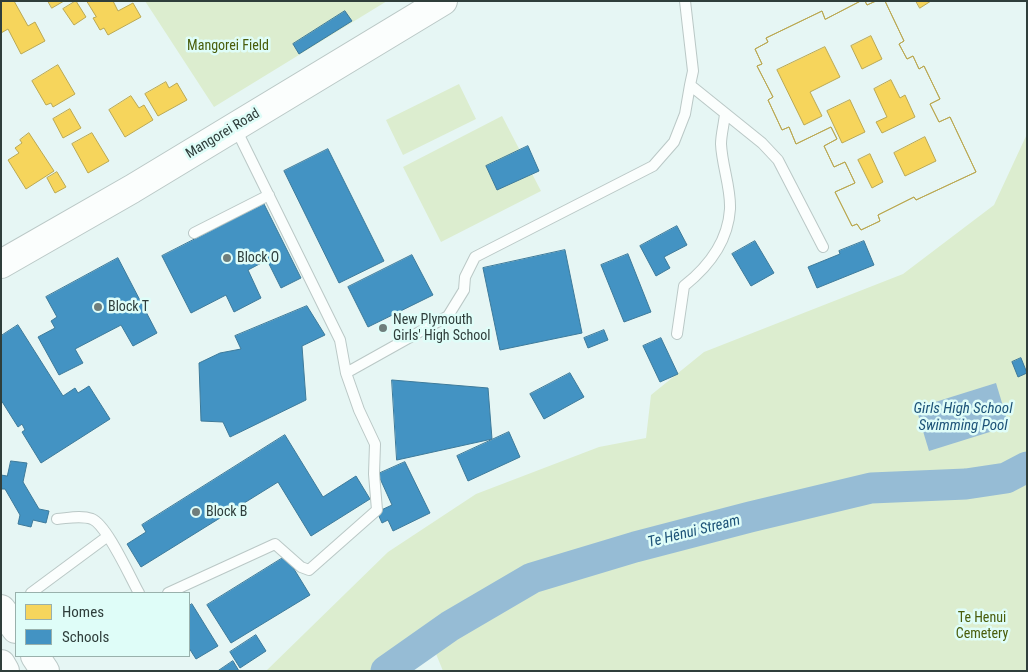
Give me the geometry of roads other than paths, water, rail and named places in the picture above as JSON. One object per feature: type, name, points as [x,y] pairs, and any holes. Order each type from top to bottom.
[{"type":"main road","name":"Mangorei Road","points":[[1,264],[110,202],[443,1]]},
{"type":"main road","points":[[36,657],[45,671]]},
{"type":"main road","points":[[1,664],[5,671]]},
{"type":"lane","points":[[346,373],[448,316],[464,290],[465,278],[476,257],[653,166],[674,142],[685,114],[693,71],[685,1]]},
{"type":"lane","points":[[690,85],[762,143],[778,160],[824,247]]},
{"type":"lane","points":[[676,334],[684,286],[694,278],[710,259],[722,244],[726,234],[730,208],[721,144],[725,114]]},
{"type":"lane","points":[[170,592],[275,544],[301,567],[309,570],[377,510],[374,474],[375,444],[359,410],[346,373],[340,340],[235,127]]},
{"type":"lane","points":[[194,233],[269,196]]},
{"type":"lane","points":[[57,519],[83,517],[94,520],[108,536],[138,592]]},
{"type":"lane","points":[[32,592],[108,536]]},
{"type":"water","name":"Girls High School Swimming Pool","points":[[996,383],[1009,426],[929,451],[916,408]]},
{"type":"waterway","name":"Te Hēnui Stream","points":[[386,671],[450,626],[532,578],[635,547],[871,488],[966,484],[1006,478],[1027,467]]},
{"type":"place","name":"Block O","points":[[227,258]]},
{"type":"place","name":"Block T","points":[[98,307]]},
{"type":"place","name":"New Plymouth Girls' High School","points":[[383,328]]},
{"type":"place","name":"Block B","points":[[196,512]]},
{"type":"park label","name":"Mangorei Field","points":[[228,46]]},
{"type":"park label","name":"Te Henui Cemetery","points":[[982,626]]}]
